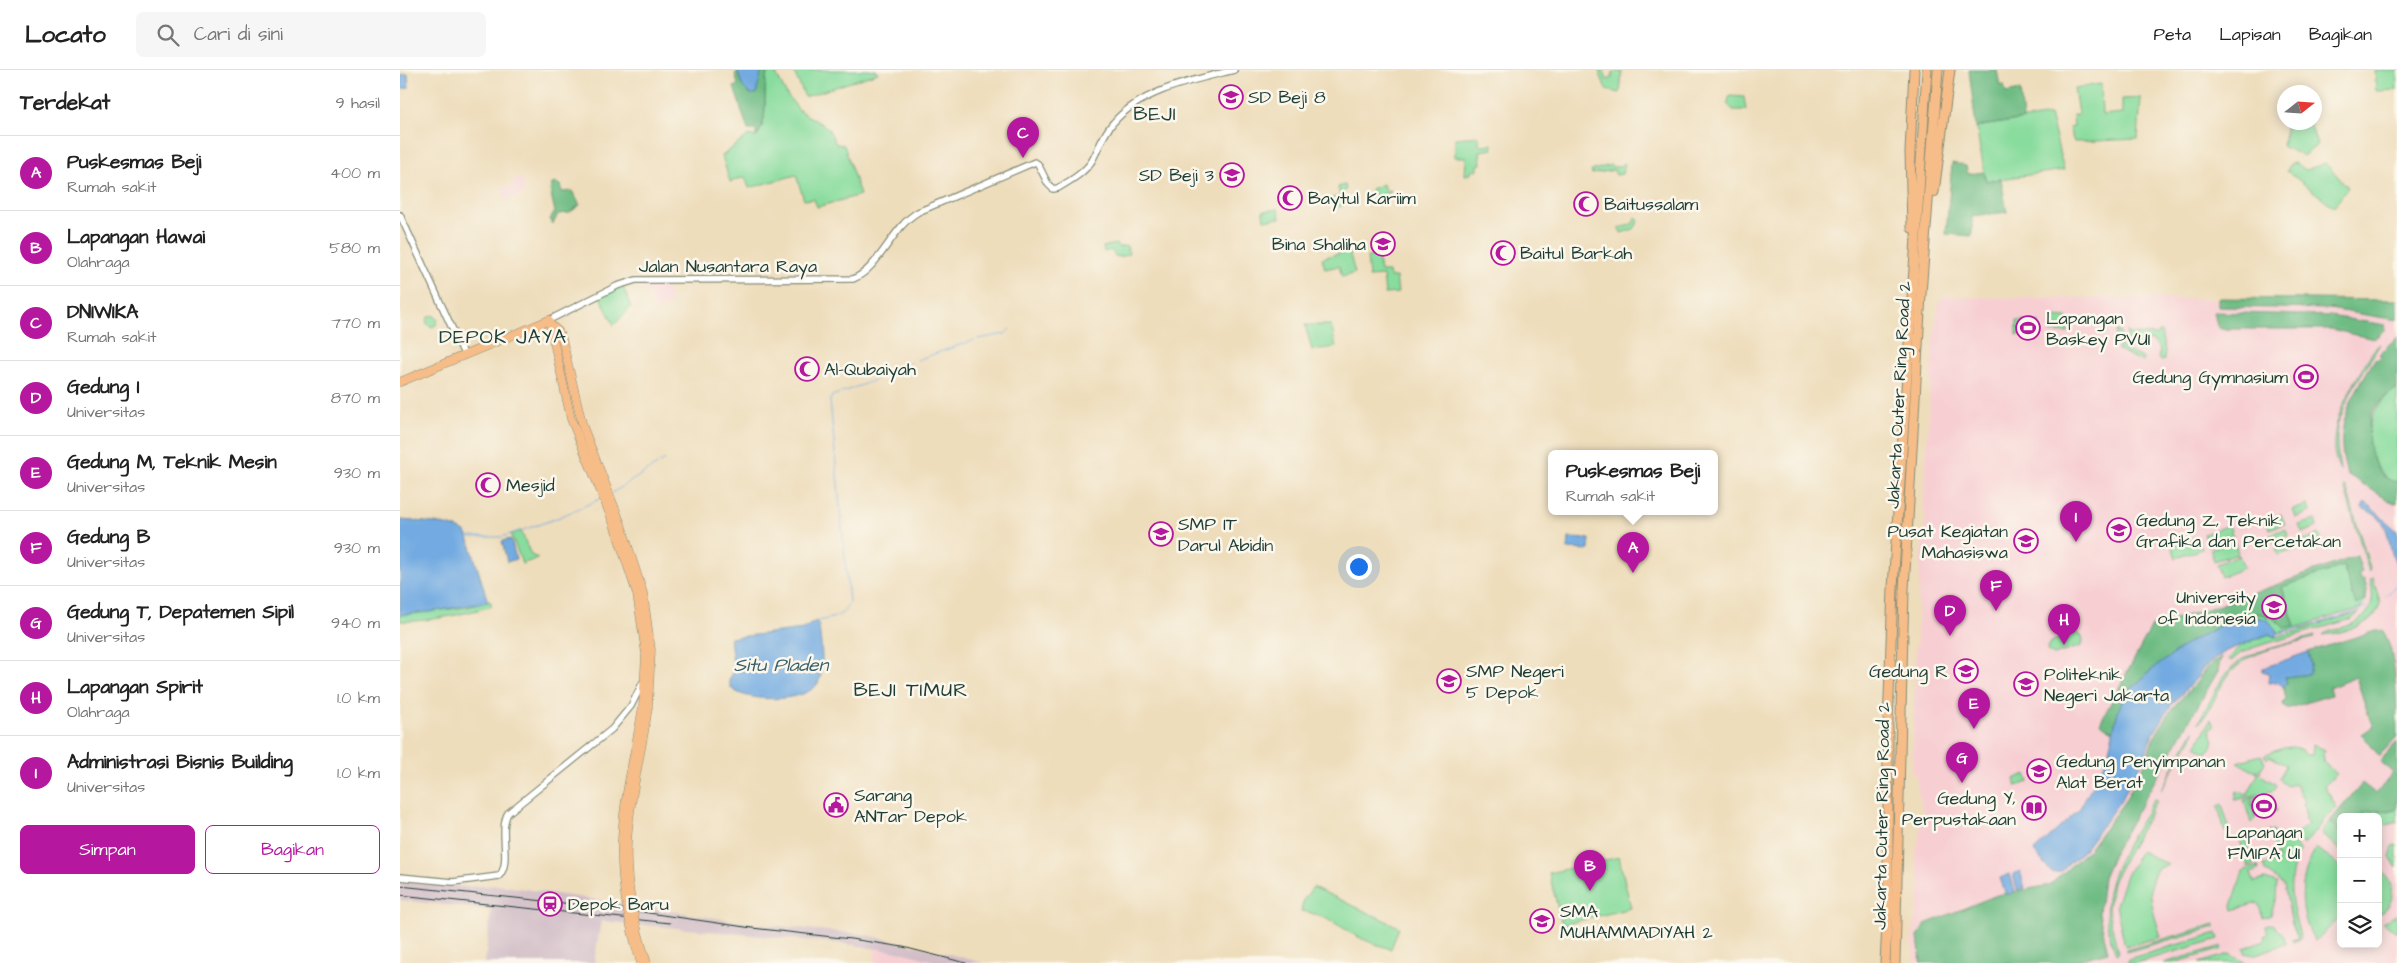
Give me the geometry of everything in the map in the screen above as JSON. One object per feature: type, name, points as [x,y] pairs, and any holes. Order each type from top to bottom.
[{"type":"highway","points":[[1914,70],[1910,152],[1917,295]]},
{"type":"highway","name":"Jakarta Outer Ring Road 2","points":[[1895,963],[1904,588],[1926,70]]},
{"type":"highway","name":"Jakarta Outer Ring Road 2","points":[[1917,295],[1938,70]]},
{"type":"highway","points":[[1885,963],[1888,905],[1888,724],[1893,588],[1917,295],[1950,70]]},
{"type":"highway","points":[[551,323],[552,335],[558,353],[572,419],[607,497],[644,593],[648,618],[652,664],[627,844],[632,908],[647,963]]},
{"type":"highway","name":"Jalan Nusantara Raya","points":[[400,382],[464,354],[551,323]]},
{"type":"highway","points":[[616,522],[640,608],[645,651],[646,706],[625,807],[622,845],[627,913],[641,963]]},
{"type":"street","name":"Jalan Nusantara Raya","points":[[551,323],[617,286],[636,280],[854,279],[864,272],[915,214],[1037,163],[1049,187],[1052,189],[1058,188],[1088,166],[1108,129],[1135,103],[1202,78],[1234,70]]},
{"type":"street","points":[[400,215],[464,354]]},
{"type":"street","points":[[400,877],[453,882],[499,876],[504,866],[504,822],[508,814],[612,729],[628,711],[645,677]]},
{"type":"shaded area","points":[[522,178],[525,193],[505,200],[502,188],[513,186],[512,180]]},
{"type":"shaded area","points":[[646,283],[666,283],[671,305],[654,310],[649,294],[644,290]]},
{"type":"shaded area","name":"University of Indonesia","points":[[1943,297],[2397,300],[2397,963],[1916,963],[1911,944],[1921,882],[1915,859],[1923,813],[1916,783],[1918,778],[1912,772],[1920,565],[1926,512],[1923,511],[1933,343],[1939,301]]},
{"type":"shaded area","points":[[400,882],[465,887],[498,885],[756,924],[861,934],[910,944],[984,963],[940,963],[905,953],[846,944],[601,921],[594,963],[485,963],[491,910],[400,900]]},
{"type":"shaded area","points":[[875,948],[905,953],[940,963],[875,963]]},
{"type":"green space","points":[[762,70],[768,70],[765,87],[765,114],[761,130],[756,137],[756,130],[748,130],[734,87],[738,85],[735,74],[737,72],[743,87],[750,94]]},
{"type":"green space","points":[[768,70],[774,70],[787,95],[800,111],[828,128],[836,144],[844,145],[860,195],[817,207],[814,199],[804,200],[796,175],[749,188],[745,177],[730,182],[722,156],[749,135],[756,137],[761,130],[765,114],[765,87]]},
{"type":"green space","points":[[793,70],[876,70],[878,73],[805,97]]},
{"type":"green space","points":[[1600,70],[1604,70],[1607,80],[1612,78],[1613,72],[1622,72],[1620,93],[1606,90],[1600,77]]},
{"type":"green space","points":[[1969,70],[1997,70],[2000,86],[2004,85],[2006,93],[2020,90],[2023,119],[1976,127]]},
{"type":"green space","points":[[2375,70],[2397,70],[2397,90],[2376,91]]},
{"type":"green space","points":[[2101,84],[2102,115],[2122,113],[2122,99],[2141,98],[2138,139],[2074,142],[2069,128],[2074,127],[2073,115],[2078,114],[2074,88]]},
{"type":"green space","points":[[1730,96],[1744,97],[1746,110],[1733,110],[1727,104]]},
{"type":"green space","points":[[2050,115],[2064,170],[1986,181],[1976,127]]},
{"type":"green space","points":[[2285,130],[2312,130],[2317,145],[2303,156],[2282,146]]},
{"type":"green space","points":[[1479,136],[1479,145],[1492,144],[1493,149],[1480,151],[1481,164],[1478,165],[1478,170],[1471,171],[1471,174],[1465,175],[1466,157],[1455,157],[1455,138]]},
{"type":"green space","points":[[1623,163],[1625,164],[1622,174],[1616,175],[1614,170],[1592,174],[1591,171],[1610,165],[1612,167],[1620,166]]},
{"type":"green space","points":[[1952,163],[1966,166],[1968,174],[1984,172],[1986,181],[2001,179],[2007,212],[1972,216],[1972,236],[1946,234]]},
{"type":"green space","points":[[2294,163],[2306,170],[2325,163],[2348,187],[2334,207],[2287,171],[2290,164]]},
{"type":"green space","points":[[552,184],[560,185],[562,192],[572,191],[580,205],[569,213],[558,214],[553,224],[550,219],[555,212],[550,190]]},
{"type":"green space","points":[[1383,184],[1385,191],[1390,190],[1391,192],[1374,197],[1371,189]]},
{"type":"green space","points":[[1345,185],[1346,189],[1342,195],[1344,205],[1335,208],[1332,198],[1340,196],[1338,187]]},
{"type":"green space","points":[[1278,209],[1280,218],[1264,220],[1263,211]]},
{"type":"green space","points":[[1636,217],[1639,221],[1634,229],[1621,233],[1620,228],[1632,224]]},
{"type":"green space","points":[[1116,244],[1118,247],[1127,246],[1129,254],[1120,257],[1115,256],[1111,250],[1104,252],[1103,247]]},
{"type":"green space","points":[[1349,251],[1355,273],[1342,277],[1339,266],[1325,269],[1322,258]]},
{"type":"green space","points":[[1378,256],[1380,272],[1389,272],[1390,277],[1396,277],[1398,293],[1385,294],[1383,276],[1369,277],[1367,257]]},
{"type":"green space","points":[[622,284],[631,307],[614,325],[599,295]]},
{"type":"green space","points":[[2218,298],[2397,300],[2397,320],[2329,309],[2218,307]]},
{"type":"green space","points":[[2214,312],[2330,316],[2385,325],[2386,329],[2374,339],[2330,329],[2221,329],[2217,326]]},
{"type":"green space","points":[[432,315],[438,321],[432,327],[426,321]]},
{"type":"green space","points":[[2051,317],[2068,318],[2068,333],[2050,332]]},
{"type":"green space","name":"Lapangan Baskey PVUI","points":[[2017,321],[2039,322],[2039,335],[2017,335]]},
{"type":"green space","points":[[1305,325],[1331,325],[1336,347],[1312,350]]},
{"type":"green space","points":[[2116,331],[2120,332],[2121,348],[2144,359],[2143,362],[2118,350]]},
{"type":"green space","points":[[2127,331],[2128,334],[2157,335],[2158,332],[2161,332],[2165,351],[2164,360],[2160,361],[2158,358],[2160,350],[2153,341],[2147,341],[2138,350],[2128,346],[2126,341]]},
{"type":"green space","points":[[2397,337],[2397,388],[2375,408],[2371,416],[2368,435],[2369,445],[2376,465],[2388,479],[2397,482],[2397,503],[2394,504],[2347,474],[2342,441],[2346,414],[2358,387],[2375,359],[2377,360],[2381,356],[2379,354]]},
{"type":"green space","points":[[2380,344],[2352,390],[2337,425],[2340,471],[2334,445],[2335,433],[2338,420],[2347,396],[2369,357]]},
{"type":"green space","points":[[2397,388],[2397,482],[2390,481],[2379,470],[2372,458],[2368,433],[2371,420],[2377,408]]},
{"type":"green space","points":[[2344,486],[2346,487],[2370,568],[2369,572]]},
{"type":"green space","points":[[2308,505],[2310,512],[2295,518],[2292,510]]},
{"type":"green space","points":[[2281,514],[2285,524],[2269,529],[2266,520]]},
{"type":"green space","points":[[2315,520],[2317,527],[2302,533],[2299,525]]},
{"type":"green space","points":[[2229,525],[2233,537],[2208,546],[2204,534]]},
{"type":"green space","points":[[2286,529],[2288,536],[2273,542],[2270,534]]},
{"type":"green space","points":[[521,531],[531,555],[538,558],[522,564],[511,534]]},
{"type":"green space","points":[[2319,534],[2322,541],[2306,547],[2304,540]]},
{"type":"green space","points":[[2197,537],[2202,549],[2176,558],[2172,546]]},
{"type":"green space","points":[[2234,540],[2238,553],[2214,561],[2210,549]]},
{"type":"green space","points":[[2291,542],[2294,550],[2278,555],[2276,548]]},
{"type":"green space","points":[[2239,555],[2244,568],[2221,577],[2216,564]]},
{"type":"green space","points":[[2357,556],[2362,572],[2358,574],[2361,580],[2364,579],[2367,589],[2364,601],[2356,605],[2343,566],[2282,587],[2295,626],[2284,628],[2273,617],[2256,613],[2227,622],[2188,643],[2149,672],[2125,695],[2118,711],[2113,731],[2100,723],[2152,626],[2220,605]]},
{"type":"green space","points":[[2343,566],[2365,591],[2367,590],[2366,601],[2361,608],[2278,633],[2266,621],[2259,617],[2250,616],[2261,613],[2272,617],[2277,623],[2295,626],[2282,587]]},
{"type":"green space","points":[[2373,578],[2380,603],[2372,617],[2349,630],[2323,635],[2350,625],[2364,616],[2371,605],[2372,589],[2370,579]]},
{"type":"green space","points":[[490,601],[492,606],[459,614],[433,619],[400,621],[400,615],[468,607]]},
{"type":"green space","points":[[2360,612],[2352,619],[2255,647],[2241,653],[2231,661],[2229,659],[2240,646],[2269,634],[2276,637]]},
{"type":"green space","points":[[2375,631],[2383,631],[2388,640],[2394,666],[2397,711],[2397,737],[2379,756],[2362,734],[2374,726],[2369,717],[2356,677],[2329,688],[2331,695],[2286,709],[2283,704],[2286,698],[2283,686],[2287,684],[2285,677],[2309,674],[2311,665],[2308,652]]},
{"type":"green space","points":[[2076,633],[2082,636],[2081,646],[2054,655],[2048,652],[2047,648],[2050,642]]},
{"type":"green space","points":[[2315,636],[2314,638],[2265,651],[2242,662],[2225,680],[2209,709],[2198,723],[2223,677],[2241,660],[2258,652]]},
{"type":"green space","points":[[2221,657],[2218,671],[2115,850],[2103,878],[2099,913],[2108,952],[2066,963],[1921,963],[1918,937],[1925,924],[1997,895],[2050,885],[2090,848],[2124,802],[2146,762],[2152,741],[2173,707],[2197,682],[2206,668]]},
{"type":"green space","points":[[2211,719],[2214,727],[2210,729],[2214,741],[2207,753],[2196,746]]},
{"type":"green space","points":[[2194,730],[2192,738],[2161,790]]},
{"type":"green space","points":[[2397,742],[2397,809],[2363,813],[2337,813],[2337,829],[2330,821],[2362,783],[2376,794],[2393,773],[2380,761]]},
{"type":"green space","points":[[2313,744],[2325,750],[2322,755],[2324,756],[2323,762],[2337,774],[2324,786],[2337,808],[2328,815],[2305,844],[2302,844],[2295,836],[2308,824],[2304,818],[2306,817],[2303,797],[2301,797],[2296,783],[2287,786],[2279,779],[2286,765],[2269,756],[2267,759],[2264,755],[2292,747],[2302,750],[2306,755],[2312,755]]},
{"type":"green space","points":[[2261,755],[2265,762],[2261,769],[2253,771],[2237,762]]},
{"type":"green space","points":[[2261,771],[2259,774],[2277,785],[2275,790],[2235,800],[2237,791],[2247,795],[2258,774],[2255,772]]},
{"type":"green space","points":[[2026,774],[2029,782],[2016,786],[2014,779]]},
{"type":"green space","name":"Lapangan FMIPA UI","points":[[2272,795],[2277,811],[2256,817],[2252,802]]},
{"type":"green space","points":[[2258,796],[2259,798],[2250,801],[2255,819],[2251,823],[2244,800]]},
{"type":"green space","points":[[2154,799],[2157,800],[2112,882],[2108,910],[2118,953],[2116,954],[2109,931],[2106,910],[2108,891],[2122,855]]},
{"type":"green space","points":[[2222,804],[2230,831],[2225,832],[2218,806]]},
{"type":"green space","points":[[2376,809],[2388,811],[2397,809],[2397,822],[2382,827],[2382,813],[2363,813]]},
{"type":"green space","points":[[2330,821],[2337,829],[2337,847],[2322,834],[2322,830]]},
{"type":"green space","points":[[2273,830],[2277,841],[2282,842],[2290,839],[2300,851],[2292,872],[2291,894],[2301,938],[2293,942],[2292,940],[2298,938],[2292,923],[2284,885],[2265,871],[2263,865],[2278,860],[2269,831]]},
{"type":"green space","points":[[2382,832],[2385,847],[2382,849]]},
{"type":"green space","points":[[2246,837],[2254,865],[2248,867],[2241,843],[2241,840]]},
{"type":"green space","points":[[2397,844],[2397,868],[2390,858],[2393,846]]},
{"type":"green space","points":[[2316,848],[2337,864],[2337,921],[2315,941],[2305,919],[2302,894],[2303,882],[2310,859]]},
{"type":"green space","points":[[2141,851],[2168,865],[2158,868],[2151,884],[2153,911],[2161,937],[2125,946],[2116,905],[2126,875]]},
{"type":"green space","points":[[1619,857],[1631,908],[1562,925],[1549,873]]},
{"type":"green space","points":[[2258,866],[2259,870],[2251,873],[2254,882],[2265,879],[2277,883],[2276,897],[2271,915],[2263,918],[2258,903],[2233,910],[2232,906],[2243,871]]},
{"type":"green space","points":[[2382,873],[2389,879],[2392,892],[2389,905],[2382,911]]},
{"type":"green space","points":[[1313,887],[1399,927],[1391,949],[1360,938],[1321,916],[1301,911],[1304,899]]},
{"type":"green space","points":[[2397,914],[2397,932],[2382,923]]},
{"type":"green space","points":[[2215,924],[2215,927],[2126,952],[2126,950]]},
{"type":"green space","points":[[2273,924],[2283,934],[2286,944],[2253,955],[2245,953],[2244,948],[2265,941],[2264,936],[2268,934],[2265,926]]},
{"type":"green space","points":[[2217,933],[2219,939],[2136,963],[2128,963],[2128,959]]},
{"type":"green space","points":[[2222,946],[2223,949],[2174,963],[2164,963]]},
{"type":"green space","points":[[2230,954],[2246,963],[2199,963]]},
{"type":"water","points":[[737,70],[762,70],[756,94],[750,94],[743,87]]},
{"type":"water","points":[[408,74],[409,88],[400,89],[400,75]]},
{"type":"water","points":[[2365,502],[2397,531],[2397,565],[2384,525],[2373,513],[2362,508]]},
{"type":"water","points":[[400,520],[446,525],[462,530],[467,534],[488,602],[400,615]]},
{"type":"water","points":[[1569,538],[1590,539],[1589,550],[1568,549]]},
{"type":"water","points":[[511,539],[516,559],[507,562],[502,541]]},
{"type":"water","points":[[2250,616],[2267,619],[2278,632],[2276,637],[2269,634],[2226,651],[2204,667],[2195,680],[2171,705],[2150,740],[2144,760],[2120,801],[2085,849],[2060,872],[2052,873],[2034,851],[2079,810],[2107,758],[2118,711],[2125,695],[2149,672],[2188,643],[2227,622]]},
{"type":"water","name":"Situ Pladen","points":[[816,621],[819,625],[822,670],[818,683],[811,690],[776,699],[749,696],[731,688],[729,680],[734,671],[730,638],[803,629]]},
{"type":"water","points":[[2308,652],[2311,665],[2309,674],[2285,677],[2287,684],[2283,686],[2277,682],[2268,683],[2269,673],[2262,671],[2263,668]]},
{"type":"water","points":[[2020,871],[2025,888],[2017,890],[2013,874]]},
{"type":"water","points":[[2010,874],[2015,892],[2006,895],[2000,878]]},
{"type":"waterway","points":[[978,339],[1005,334],[1010,329]]},
{"type":"waterway","points":[[917,360],[974,340]]},
{"type":"waterway","points":[[898,369],[912,362]]},
{"type":"waterway","points":[[879,378],[896,371]]},
{"type":"waterway","points":[[818,621],[841,614],[849,602],[830,400],[832,396],[875,380]]},
{"type":"waterway","points":[[612,493],[665,460]]},
{"type":"waterway","points":[[468,537],[501,537],[555,519],[600,499]]},
{"type":"waterway","points":[[2386,596],[2397,584]]},
{"type":"waterway","points":[[2277,634],[2341,617],[2366,607]]},
{"type":"railway","points":[[400,886],[621,909],[752,928],[851,939],[903,947],[966,963]]},
{"type":"railway","points":[[400,895],[670,923]]},
{"type":"place","name":"SD Beji 8","points":[[1231,97]]},
{"type":"place","name":"DNIWIKA","points":[[1023,158]]},
{"type":"place","name":"SD Beji 3","points":[[1232,175]]},
{"type":"place","name":"Baytul Kariim","points":[[1290,198]]},
{"type":"place","name":"Baitussalam","points":[[1586,204]]},
{"type":"place","name":"Bina Shaliha","points":[[1383,244]]},
{"type":"place","name":"Baitul Barkah","points":[[1503,253]]},
{"type":"place","name":"Lapangan Baskey PVUI","points":[[2028,328]]},
{"type":"place","name":"Al-Qubaiyah","points":[[807,369]]},
{"type":"place","name":"Gedung Gymnasium","points":[[2306,377]]},
{"type":"place","name":"Mesjid","points":[[488,485]]},
{"type":"place","name":"Gedung Z, Teknik Grafika dan Percetakan","points":[[2119,530]]},
{"type":"place","name":"SMP IT Darul Abidin","points":[[1161,534]]},
{"type":"place","name":"Pusat Kegiatan Mahasiswa","points":[[2026,541]]},
{"type":"place","name":"Administrasi Bisnis Building","points":[[2076,542]]},
{"type":"place","name":"Puskesmas Beji","points":[[1633,573]]},
{"type":"place","name":"University of Indonesia","points":[[2274,607]]},
{"type":"place","name":"Gedung B","points":[[1996,611]]},
{"type":"place","name":"Gedung I","points":[[1950,636]]},
{"type":"place","name":"Lapangan Spirit","points":[[2064,645]]},
{"type":"place","name":"Gedung R","points":[[1966,671]]},
{"type":"place","name":"SMP Negeri 5 Depok","points":[[1449,681]]},
{"type":"place","name":"Politeknik Negeri Jakarta","points":[[2026,684]]},
{"type":"place","name":"Gedung M, Teknik Mesin","points":[[1974,729]]},
{"type":"place","name":"Gedung Penyimpanan Alat Berat","points":[[2039,771]]},
{"type":"place","name":"Gedung T, Depatemen Sipil","points":[[1962,783]]},
{"type":"place","name":"Sarang ANTar Depok","points":[[836,805]]},
{"type":"place","name":"Lapangan FMIPA UI","points":[[2264,806]]},
{"type":"place","name":"Gedung Y, Perpustakaan","points":[[2034,808]]},
{"type":"place","name":"Lapangan Hawai","points":[[1590,891]]},
{"type":"place","name":"Depok Baru","points":[[550,904]]},
{"type":"place","name":"SMA MUHAMMADIYAH 2","points":[[1542,921]]},
{"type":"district","name":"BEJI","points":[[1155,114]]},
{"type":"district","name":"DEPOK JAYA","points":[[503,337]]},
{"type":"district","name":"BEJI TIMUR","points":[[911,690]]}]
